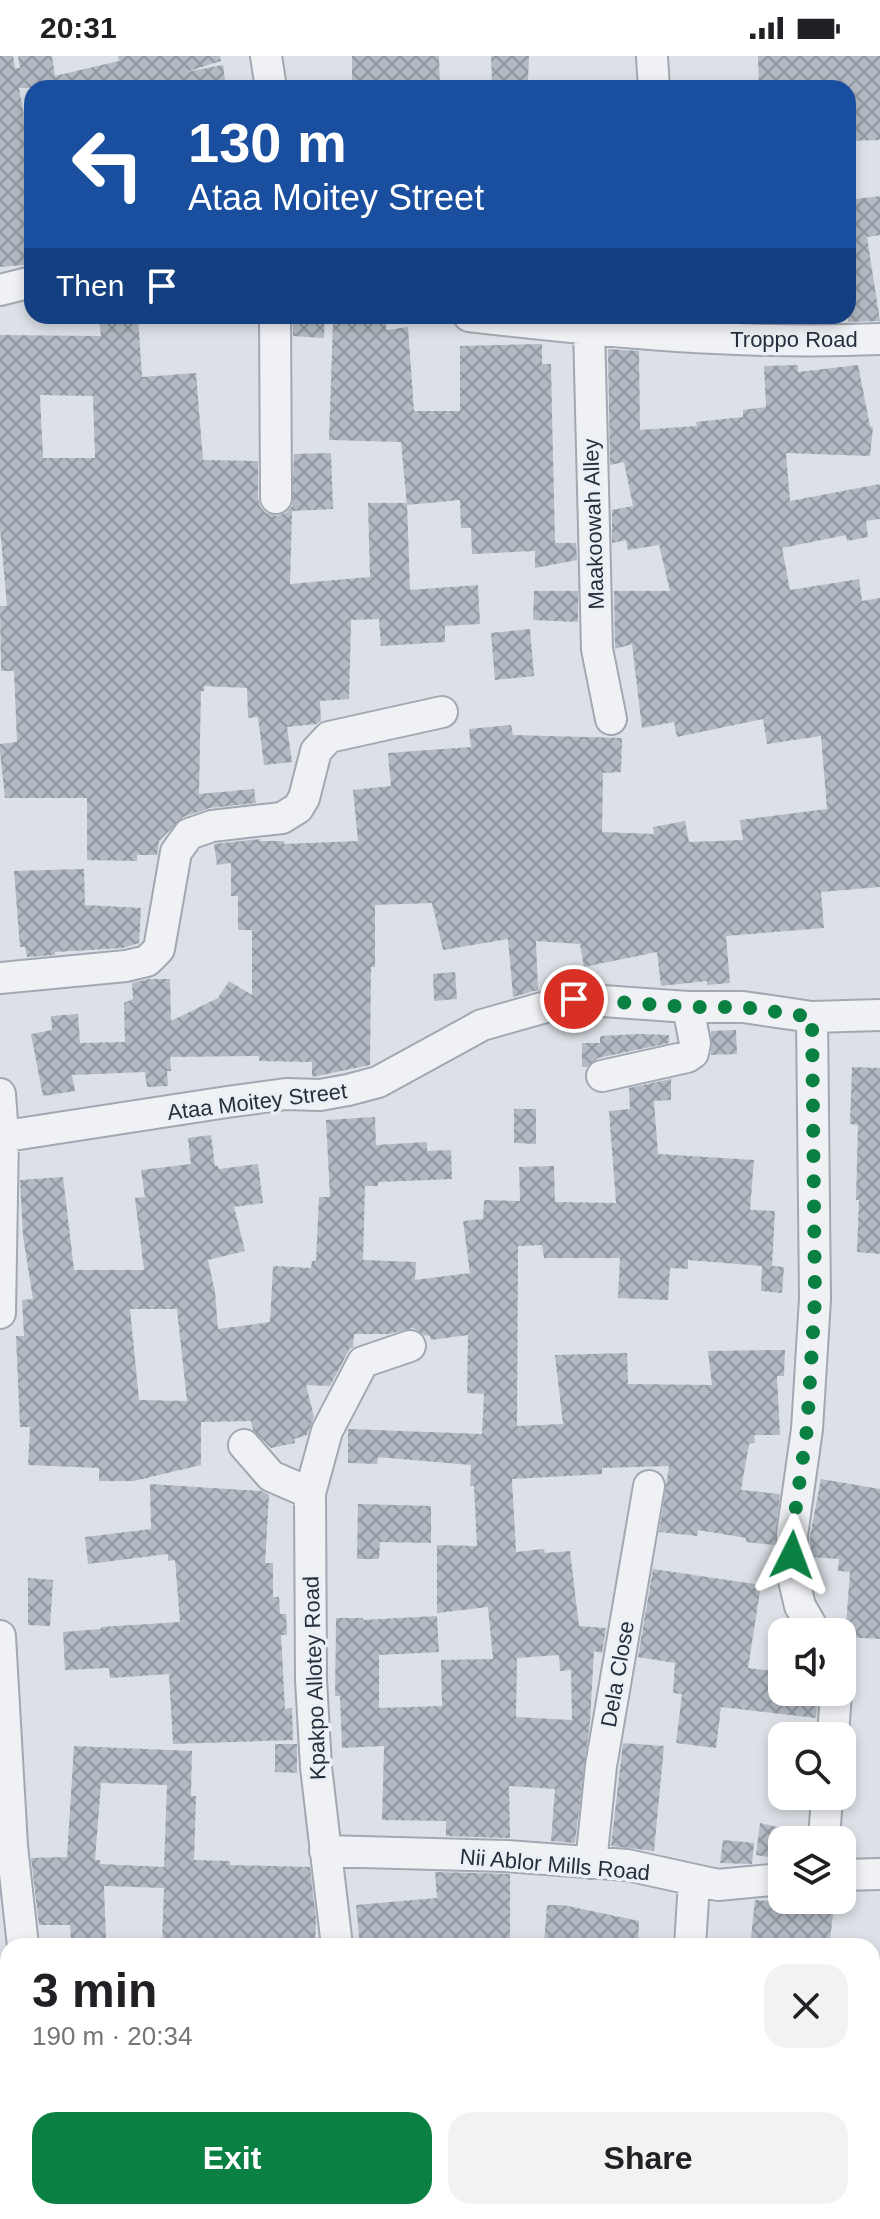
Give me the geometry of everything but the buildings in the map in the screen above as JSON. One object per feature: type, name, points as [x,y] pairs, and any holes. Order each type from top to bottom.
[{"type":"street","points":[[266,56],[270,80]]},
{"type":"street","points":[[652,57],[653,80]]},
{"type":"street","points":[[0,290],[24,284]]},
{"type":"street","points":[[275,324],[276,498]]},
{"type":"street","name":"Troppo Road","points":[[549,324],[589,328],[675,326],[783,340],[880,339]]},
{"type":"street","name":"Maakoowah Alley","points":[[589,328],[597,649],[611,719]]},
{"type":"street","points":[[0,978],[126,966],[147,961],[159,949],[176,852],[189,834],[212,826],[282,818],[298,808],[304,798],[316,751],[329,737],[442,712]]},
{"type":"street","name":"Ataa Moitey Street","points":[[2,1136],[286,1094],[320,1095],[348,1090],[378,1082],[482,1025],[574,999],[688,1007],[743,1007],[812,1017],[880,1015]]},
{"type":"street","points":[[602,1076],[687,1057],[693,1053],[695,1043],[688,1007]]},
{"type":"street","points":[[807,1618],[800,1606],[793,1576],[792,1535],[807,1429],[815,1299],[812,1017]]},
{"type":"street","points":[[0,1094],[0,1313]]},
{"type":"street","name":"Kpakpo Allotey Road","points":[[336,1938],[316,1767],[311,1680],[310,1493],[327,1431],[363,1362],[410,1346]]},
{"type":"street","points":[[244,1445],[271,1476],[310,1493]]},
{"type":"street","name":"Dela Close","points":[[591,1863],[601,1766],[649,1486]]},
{"type":"street","points":[[0,1636],[12,1846],[22,1938]]},
{"type":"street","name":"Nii Ablor Mills Road","points":[[325,1851],[506,1856],[627,1865],[718,1885],[768,1880]]},
{"type":"street","points":[[856,1875],[880,1874]]},
{"type":"street","points":[[690,1938],[694,1882]]},
{"type":"route","points":[[574,999],[688,1007],[743,1007],[812,1017],[815,1299],[807,1429],[792,1555]]}]
